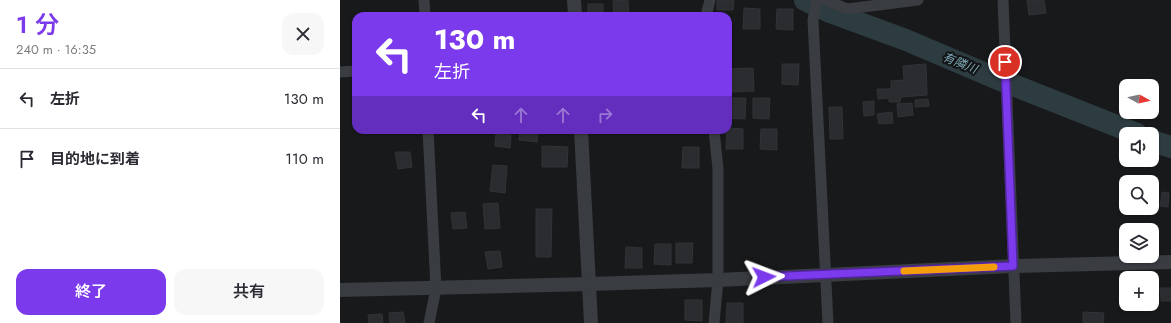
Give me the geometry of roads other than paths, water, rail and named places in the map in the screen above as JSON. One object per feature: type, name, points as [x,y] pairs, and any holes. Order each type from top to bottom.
[{"type":"street","points":[[424,0],[424,12]]},
{"type":"street","points":[[574,0],[575,12]]},
{"type":"street","points":[[707,12],[710,0]]},
{"type":"street","points":[[817,0],[813,20],[828,323]]},
{"type":"street","points":[[826,0],[847,9],[918,0]]},
{"type":"street","points":[[1003,0],[1016,323]]},
{"type":"street","points":[[340,72],[352,71]]},
{"type":"street","points":[[428,134],[436,289],[430,323]]},
{"type":"street","points":[[581,134],[591,323]]},
{"type":"street","points":[[714,134],[718,169],[718,280],[714,323]]},
{"type":"street","points":[[340,290],[436,289],[718,280],[1013,266],[1171,262]]},
{"type":"waterway","name":"有隣川","points":[[805,0],[830,12],[906,40],[993,77],[1119,127]]},
{"type":"waterway","name":"有隣川","points":[[1159,143],[1171,147]]}]
